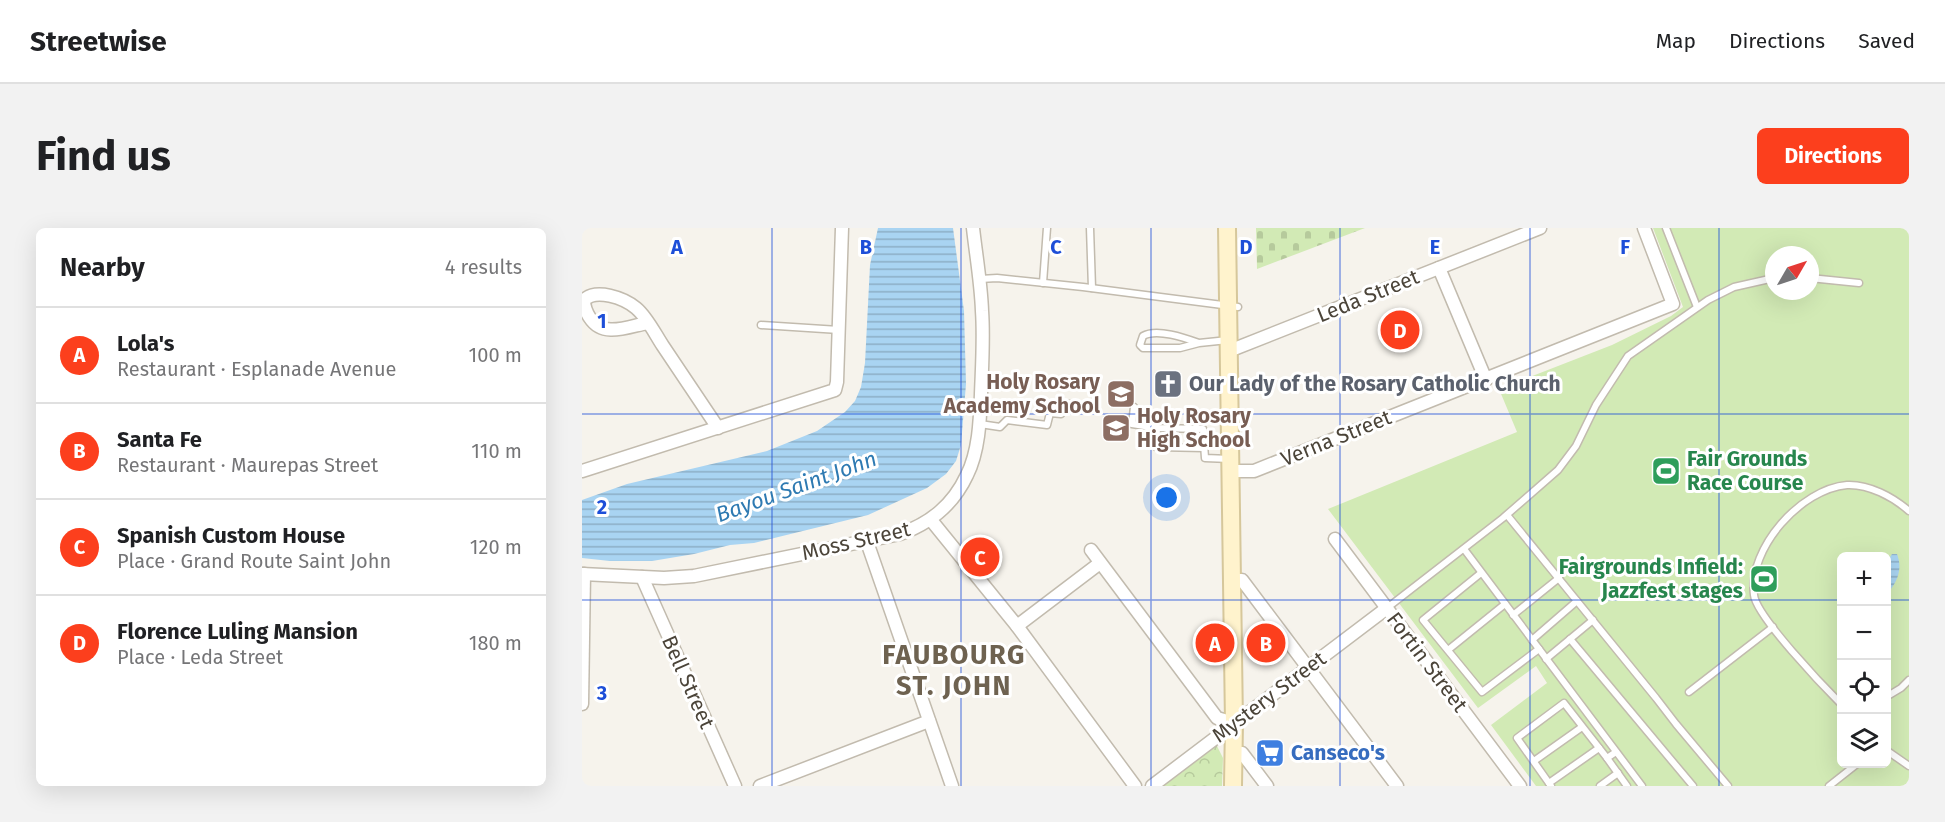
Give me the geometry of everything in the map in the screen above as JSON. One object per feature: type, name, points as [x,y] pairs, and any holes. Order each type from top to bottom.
[{"type":"street","points":[[582,471],[835,390],[842,228]]},
{"type":"street","name":"Moss Street","points":[[583,574],[664,578],[694,576],[867,542],[918,528],[931,520],[951,501],[968,473],[975,452],[979,424],[983,338],[974,228]]},
{"type":"street","points":[[1227,228],[1233,307]]},
{"type":"street","points":[[1233,786],[1238,720],[1232,346],[1237,228]]},
{"type":"street","name":"Leda Street","points":[[1232,346],[1540,228]]},
{"type":"street","name":"Verna Street","points":[[1234,467],[1254,471],[1673,304],[1644,228]]},
{"type":"street","points":[[1439,268],[1486,380]]},
{"type":"street","points":[[647,323],[607,330],[599,328],[585,310],[584,300],[592,295],[611,296],[626,301],[637,309],[647,323],[718,428]]},
{"type":"street","points":[[931,520],[1017,626],[1135,786]]},
{"type":"street","name":"Fortin Street","points":[[1335,539],[1520,786]]},
{"type":"street","points":[[867,542],[952,786]]},
{"type":"street","points":[[1091,550],[1216,718],[1238,720]]},
{"type":"street","points":[[1017,626],[1100,563]]},
{"type":"street","points":[[582,704],[583,574]]},
{"type":"street","name":"Bell Street","points":[[642,577],[735,786]]},
{"type":"street","points":[[1236,580],[1397,786]]},
{"type":"street","name":"Mystery Street","points":[[1152,786],[1387,608]]},
{"type":"street","points":[[765,785],[929,720]]},
{"type":"street","points":[[1238,720],[1242,753],[1242,786]]},
{"type":"street","points":[[1242,753],[1267,786]]},
{"type":"lane","points":[[1043,283],[1047,228]]},
{"type":"lane","points":[[1090,228],[1092,288]]},
{"type":"lane","points":[[1666,228],[1697,307]]},
{"type":"lane","points":[[979,279],[997,278],[1092,288],[1233,307]]},
{"type":"lane","points":[[1819,279],[1859,283]]},
{"type":"lane","points":[[1387,608],[1507,515],[1558,470],[1576,446],[1596,405],[1628,356],[1708,300],[1734,287],[1765,280]]},
{"type":"lane","points":[[761,325],[839,330]]},
{"type":"lane","points":[[1199,343],[1180,348],[1143,348],[1140,345],[1140,339],[1148,333],[1178,335],[1199,343],[1232,346]]},
{"type":"lane","points":[[979,424],[1000,427],[1007,420],[1047,424],[1050,412],[1061,414],[1062,403],[1084,406]]},
{"type":"lane","points":[[1134,407],[1132,424],[1157,428],[1203,429],[1205,458],[1234,467]]},
{"type":"lane","points":[[1157,428],[1156,447],[1204,448]]},
{"type":"lane","points":[[1837,699],[1759,608],[1754,596],[1757,566],[1774,531],[1797,508],[1814,496],[1846,485],[1861,486],[1881,493],[1909,511]]},
{"type":"lane","points":[[1507,515],[1728,786]]},
{"type":"lane","points":[[1464,549],[1642,786]]},
{"type":"lane","points":[[1481,573],[1423,620],[1482,692],[1539,649]]},
{"type":"lane","points":[[1513,615],[1559,578]]},
{"type":"lane","points":[[1532,640],[1577,601]]},
{"type":"lane","points":[[1448,650],[1505,604]]},
{"type":"lane","points":[[1546,659],[1593,620]]},
{"type":"lane","points":[[1689,692],[1773,627]]},
{"type":"lane","points":[[1570,639],[1694,786]]},
{"type":"lane","points":[[1891,695],[1902,688],[1909,680]]},
{"type":"lane","points":[[1599,748],[1550,785],[1517,738],[1564,703],[1607,758],[1627,786]]},
{"type":"lane","points":[[1534,761],[1582,727]]},
{"type":"lane","points":[[1607,758],[1616,752]]},
{"type":"lane","points":[[1891,753],[1909,766]]},
{"type":"lane","points":[[1829,786],[1852,768]]},
{"type":"lane","points":[[1600,786],[1618,773]]},
{"type":"green space","points":[[1256,228],[1365,228],[1257,269]]},
{"type":"green space","name":"Fair Grounds Race Course","points":[[1653,228],[1909,228],[1909,786],[1536,786],[1491,725],[1547,683],[1536,666],[1478,708],[1328,509],[1517,432],[1499,389],[1612,345],[1671,316],[1683,307]]},
{"type":"green space","points":[[1216,744],[1223,758],[1222,786],[1159,786]]},
{"type":"water","name":"Bayou Saint John","points":[[878,228],[953,228],[964,311],[966,384],[961,445],[956,461],[946,474],[927,488],[868,515],[754,543],[730,545],[652,561],[582,558],[582,500],[627,484],[767,451],[817,431],[845,412],[855,401],[861,387],[865,363],[870,265]]},
{"type":"water","points":[[1897,554],[1899,571],[1891,589],[1891,556]]},
{"type":"place","name":"Florence Luling Mansion","points":[[1400,330]]},
{"type":"place","name":"Our Lady of the Rosary Catholic Church","points":[[1168,384]]},
{"type":"place","name":"Holy Rosary Academy School","points":[[1121,394]]},
{"type":"place","name":"Holy Rosary High School","points":[[1116,428]]},
{"type":"place","name":"Fair Grounds Race Course","points":[[1666,471]]},
{"type":"place","name":"Spanish Custom House","points":[[980,557]]},
{"type":"place","name":"Fairgrounds Infield: Jazzfest stages","points":[[1764,579]]},
{"type":"place","name":"Lola's","points":[[1215,643]]},
{"type":"place","name":"Santa Fe","points":[[1266,643]]},
{"type":"place","name":"Canseco's","points":[[1270,753]]},
{"type":"district","name":"FAUBOURG ST. JOHN","points":[[954,670]]}]
